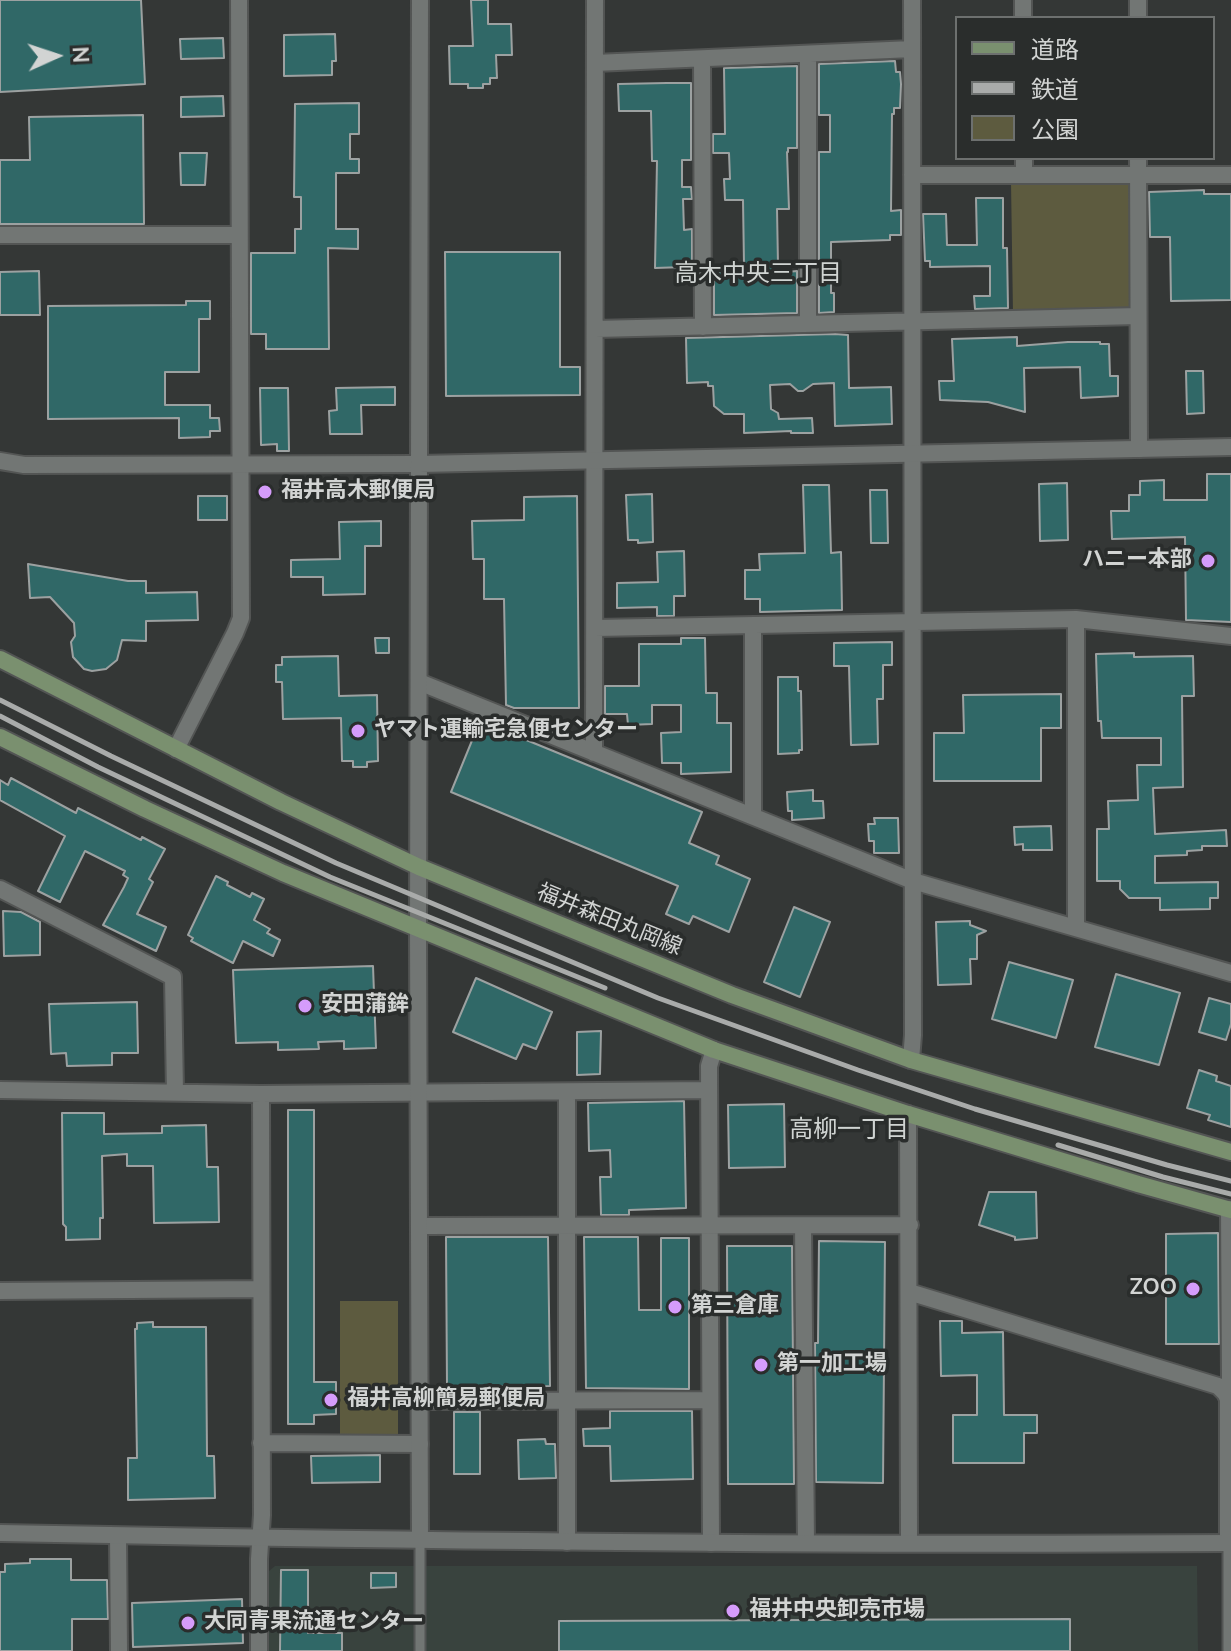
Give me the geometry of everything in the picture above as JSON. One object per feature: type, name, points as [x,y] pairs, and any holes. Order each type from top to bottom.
[{"type":"main road","name":"福井森田丸岡線","points":[[0,659],[281,802],[419,867],[732,995],[911,1060],[1231,1152]]},
{"type":"main road","points":[[0,737],[283,873],[714,1050],[908,1114],[1230,1210]]},
{"type":"street","points":[[176,749],[241,618],[239,0]]},
{"type":"street","points":[[420,0],[420,1539]]},
{"type":"street","points":[[594,753],[595,0]]},
{"type":"street","points":[[911,1060],[912,0]]},
{"type":"street","points":[[595,63],[912,49]]},
{"type":"street","points":[[808,54],[808,324]]},
{"type":"street","points":[[702,59],[703,327]]},
{"type":"street","points":[[912,175],[1024,166],[1138,166],[1231,175]]},
{"type":"street","points":[[1138,166],[1139,449]]},
{"type":"street","points":[[0,235],[239,235]]},
{"type":"street","points":[[595,329],[1138,316]]},
{"type":"street","points":[[0,461],[24,465],[419,464],[1231,447]]},
{"type":"street","points":[[595,628],[1076,619],[1231,636]]},
{"type":"street","points":[[1076,619],[1076,928]]},
{"type":"street","points":[[753,625],[753,815]]},
{"type":"street","points":[[419,682],[913,881],[1231,973]]},
{"type":"street","points":[[0,889],[173,977],[175,1092]]},
{"type":"street","points":[[711,1543],[709,1066],[714,1050]]},
{"type":"street","points":[[0,1090],[261,1094],[709,1090]]},
{"type":"street","points":[[567,1092],[567,1542]]},
{"type":"street","points":[[259,1651],[261,1094]]},
{"type":"street","points":[[908,1114],[909,1542]]},
{"type":"street","points":[[1225,1393],[1230,1380],[1230,1210]]},
{"type":"street","points":[[420,1226],[910,1225]]},
{"type":"street","points":[[803,1226],[806,1543]]},
{"type":"street","points":[[0,1291],[261,1289]]},
{"type":"street","points":[[0,1533],[567,1542],[1230,1543],[1228,1399],[1218,1386],[909,1292]]},
{"type":"street","points":[[420,1401],[709,1400]]},
{"type":"street","points":[[261,1443],[420,1444]]},
{"type":"street","points":[[118,1536],[119,1651]]},
{"type":"lane","points":[[420,1539],[420,1651]]},
{"type":"lane","points":[[1228,1651],[1230,1543]]},
{"type":"shaded area","name":"福井中央卸売市場","points":[[275,1566],[1197,1566],[1198,1651],[268,1651],[269,1571]]},
{"type":"green space","points":[[1130,181],[1132,306],[1127,311],[1013,314],[1011,182]]},
{"type":"green space","points":[[340,1301],[398,1301],[398,1435],[393,1438],[340,1438]]},
{"type":"building","points":[[0,0],[141,0],[145,84],[0,92]]},
{"type":"building","points":[[471,0],[488,0],[488,24],[511,24],[512,55],[496,55],[497,78],[490,78],[490,84],[483,84],[483,88],[450,84],[449,46],[473,46]]},
{"type":"building","points":[[335,34],[336,61],[332,61],[332,75],[284,76],[284,35]]},
{"type":"building","points":[[223,38],[224,58],[181,59],[180,39]]},
{"type":"building","points":[[895,61],[901,84],[900,108],[894,108],[892,114],[891,211],[901,210],[901,235],[890,235],[890,240],[831,242],[834,312],[819,313],[819,152],[830,152],[830,115],[819,115],[819,64]]},
{"type":"building","points":[[797,66],[797,148],[788,148],[787,152],[789,209],[777,209],[778,265],[787,265],[787,272],[797,271],[797,313],[714,315],[714,272],[731,270],[730,265],[744,265],[743,200],[725,200],[724,179],[730,179],[729,153],[713,153],[713,134],[725,134],[724,68]]},
{"type":"building","points":[[691,83],[691,160],[682,160],[682,187],[691,187],[692,199],[683,199],[684,230],[692,229],[692,262],[684,262],[684,267],[655,268],[657,161],[652,161],[651,111],[619,111],[618,84]]},
{"type":"building","points":[[223,96],[224,116],[181,117],[181,97]]},
{"type":"building","points":[[359,103],[359,134],[350,134],[350,159],[359,159],[359,173],[336,173],[336,229],[358,229],[358,249],[328,248],[329,349],[266,349],[266,334],[251,334],[251,253],[295,253],[295,229],[301,229],[301,197],[294,197],[295,104]]},
{"type":"building","points":[[143,115],[144,224],[0,224],[0,160],[30,160],[29,117]]},
{"type":"building","points":[[180,153],[207,153],[205,185],[181,185]]},
{"type":"building","points":[[1204,190],[1204,194],[1231,194],[1231,300],[1171,301],[1170,237],[1150,237],[1149,192]]},
{"type":"building","points":[[976,198],[1003,198],[1008,308],[975,309],[974,296],[990,296],[990,266],[930,267],[930,261],[925,261],[923,214],[946,214],[947,245],[977,245]]},
{"type":"building","points":[[445,252],[560,252],[560,367],[580,367],[580,395],[446,396]]},
{"type":"building","points":[[39,271],[40,315],[0,315],[0,272]]},
{"type":"building","points":[[186,301],[210,301],[210,319],[199,319],[199,372],[165,372],[165,405],[210,405],[210,418],[219,418],[220,431],[210,431],[210,437],[179,438],[179,418],[48,419],[48,306],[186,305]]},
{"type":"building","points":[[848,335],[849,388],[891,387],[892,424],[835,426],[834,383],[813,384],[803,391],[790,384],[770,385],[771,409],[778,413],[779,419],[812,418],[813,433],[744,433],[744,414],[724,414],[714,406],[713,386],[708,386],[708,382],[687,383],[686,338]]},
{"type":"building","points":[[1017,337],[1017,346],[1068,342],[1109,344],[1110,376],[1118,376],[1118,396],[1081,398],[1080,367],[1024,368],[1025,412],[988,402],[940,400],[939,381],[954,381],[952,339]]},
{"type":"building","points":[[1186,371],[1203,371],[1204,413],[1187,414]]},
{"type":"building","points":[[395,387],[395,405],[361,405],[362,434],[330,434],[329,411],[337,410],[336,388]]},
{"type":"building","points":[[260,388],[288,388],[289,451],[277,451],[277,444],[261,445]]},
{"type":"building","name":"ハニー本部","points":[[1207,474],[1231,474],[1231,622],[1186,620],[1185,537],[1112,539],[1111,511],[1129,511],[1129,495],[1140,495],[1140,481],[1164,480],[1164,500],[1207,500]]},
{"type":"building","points":[[1067,483],[1068,540],[1040,541],[1039,484]]},
{"type":"building","points":[[803,485],[829,485],[831,553],[841,552],[842,610],[760,612],[760,599],[745,599],[745,570],[760,570],[759,554],[805,553]]},
{"type":"building","points":[[870,490],[887,490],[888,543],[871,543]]},
{"type":"building","points":[[652,494],[653,542],[628,540],[626,495]]},
{"type":"building","points":[[198,496],[227,496],[227,520],[198,520]]},
{"type":"building","points":[[577,496],[579,708],[514,708],[506,705],[504,599],[484,599],[484,559],[473,559],[472,521],[524,520],[524,497]]},
{"type":"building","points":[[381,521],[381,546],[365,546],[365,594],[323,595],[323,577],[291,577],[291,560],[340,559],[339,522]]},
{"type":"building","points":[[684,551],[685,596],[674,596],[674,616],[657,616],[657,607],[617,608],[617,583],[658,582],[657,552]]},
{"type":"building","points":[[28,564],[128,581],[146,581],[146,593],[197,592],[198,620],[146,621],[146,641],[122,640],[117,660],[106,669],[84,669],[73,657],[71,642],[75,636],[74,623],[50,597],[30,598]]},
{"type":"building","points":[[375,638],[389,638],[389,653],[376,653]]},
{"type":"building","points":[[681,638],[705,638],[706,693],[717,693],[717,723],[731,723],[731,772],[681,774],[681,763],[662,763],[661,733],[681,732],[681,705],[652,705],[652,724],[628,725],[627,714],[605,714],[605,686],[639,686],[639,644],[681,644]]},
{"type":"building","points":[[892,642],[892,665],[883,665],[883,699],[877,699],[878,744],[851,745],[849,666],[834,666],[834,643]]},
{"type":"building","points":[[1134,653],[1134,657],[1193,656],[1194,696],[1182,696],[1183,787],[1153,788],[1155,834],[1226,830],[1227,846],[1202,846],[1202,850],[1187,851],[1187,855],[1155,856],[1155,883],[1218,882],[1218,898],[1210,898],[1210,909],[1160,910],[1160,898],[1129,898],[1120,889],[1120,881],[1097,881],[1097,829],[1109,829],[1108,801],[1138,800],[1137,765],[1161,765],[1161,738],[1102,738],[1101,721],[1098,721],[1096,654]]},
{"type":"building","points":[[338,656],[339,696],[377,695],[378,761],[367,762],[367,767],[353,767],[353,761],[342,761],[341,718],[283,719],[282,682],[276,682],[276,665],[282,665],[282,657]]},
{"type":"building","points":[[778,677],[798,677],[802,750],[799,753],[778,754]]},
{"type":"building","points":[[1061,694],[1061,728],[1041,728],[1041,781],[934,781],[934,733],[964,733],[963,695]]},
{"type":"building","points":[[480,721],[702,812],[689,843],[719,856],[716,864],[750,879],[729,932],[693,916],[689,924],[666,914],[678,886],[451,792]]},
{"type":"building","points":[[11,778],[76,813],[78,808],[165,849],[149,879],[153,882],[137,914],[166,927],[156,951],[103,925],[128,878],[123,875],[125,871],[85,851],[60,902],[38,891],[65,836],[0,800],[0,780],[8,785]]},
{"type":"building","points":[[813,790],[813,801],[823,801],[824,818],[792,820],[787,792]]},
{"type":"building","points":[[874,818],[898,818],[899,853],[874,853],[874,841],[869,841],[868,824],[875,824]]},
{"type":"building","points":[[1051,826],[1052,850],[1023,850],[1023,844],[1015,845],[1014,827]]},
{"type":"building","points":[[216,876],[250,897],[252,893],[264,899],[254,920],[270,929],[267,933],[280,940],[273,956],[243,941],[233,963],[191,941],[193,938],[188,935]]},
{"type":"building","points":[[794,907],[830,922],[800,997],[764,982]]},
{"type":"building","points":[[3,911],[21,912],[40,922],[40,955],[4,956]]},
{"type":"building","points":[[970,921],[970,925],[986,931],[977,935],[977,959],[970,959],[971,984],[938,985],[936,922]]},
{"type":"building","points":[[1009,962],[1073,980],[1056,1038],[992,1019]]},
{"type":"building","name":"安田蒲鉾","points":[[373,966],[376,1048],[344,1049],[344,1041],[318,1042],[319,1049],[278,1050],[278,1042],[236,1043],[233,970]]},
{"type":"building","points":[[1116,974],[1180,993],[1159,1065],[1095,1047]]},
{"type":"building","points":[[476,978],[552,1012],[536,1049],[523,1044],[516,1059],[453,1032]]},
{"type":"building","points":[[1209,998],[1231,1004],[1231,1024],[1226,1040],[1199,1032]]},
{"type":"building","points":[[137,1002],[138,1053],[112,1053],[112,1065],[67,1066],[66,1053],[51,1054],[49,1004]]},
{"type":"building","points":[[601,1031],[600,1074],[577,1075],[577,1032]]},
{"type":"building","points":[[1199,1070],[1217,1076],[1216,1081],[1231,1086],[1231,1127],[1208,1120],[1210,1115],[1187,1108]]},
{"type":"building","points":[[684,1101],[686,1208],[629,1210],[629,1215],[601,1215],[600,1177],[611,1177],[610,1150],[589,1151],[588,1103]]},
{"type":"building","points":[[784,1104],[785,1167],[729,1168],[728,1105]]},
{"type":"building","points":[[288,1110],[314,1110],[314,1382],[336,1382],[336,1414],[314,1415],[314,1424],[288,1424]]},
{"type":"building","points":[[62,1113],[104,1113],[104,1134],[162,1133],[162,1126],[206,1125],[207,1167],[218,1167],[219,1222],[154,1223],[153,1166],[127,1166],[127,1154],[102,1156],[103,1218],[100,1218],[100,1239],[66,1240],[63,1224]]},
{"type":"building","points":[[989,1192],[1036,1192],[1037,1238],[1015,1240],[1015,1237],[979,1225]]},
{"type":"building","name":"ZOO","points":[[1218,1233],[1219,1344],[1166,1344],[1166,1234]]},
{"type":"building","points":[[446,1237],[548,1237],[550,1386],[447,1387]]},
{"type":"building","points":[[584,1237],[638,1237],[639,1310],[661,1310],[661,1238],[689,1238],[689,1389],[586,1388]]},
{"type":"building","points":[[819,1241],[885,1242],[883,1483],[816,1482],[815,1343],[818,1343]]},
{"type":"building","name":"第一加工場","points":[[727,1246],[792,1246],[794,1484],[728,1484]]},
{"type":"building","points":[[940,1321],[962,1321],[962,1333],[1003,1332],[1004,1415],[1037,1415],[1037,1433],[1024,1433],[1024,1463],[953,1463],[953,1415],[977,1415],[977,1375],[941,1376]]},
{"type":"building","points":[[153,1322],[153,1327],[206,1327],[207,1456],[214,1456],[215,1498],[128,1500],[128,1458],[137,1458],[135,1329],[137,1323]]},
{"type":"building","points":[[610,1411],[692,1411],[693,1479],[611,1481],[610,1446],[584,1446],[583,1429],[610,1428]]},
{"type":"building","points":[[454,1412],[480,1412],[480,1474],[454,1474]]},
{"type":"building","points":[[545,1439],[546,1444],[555,1444],[556,1478],[519,1479],[518,1440]]},
{"type":"building","points":[[380,1455],[380,1482],[312,1483],[311,1456]]},
{"type":"building","points":[[30,1559],[71,1559],[71,1580],[107,1580],[108,1619],[72,1619],[72,1651],[0,1651],[0,1572],[5,1572],[5,1564],[30,1563]]},
{"type":"building","points":[[281,1570],[308,1570],[308,1633],[342,1633],[342,1651],[280,1651]]},
{"type":"building","points":[[371,1573],[396,1573],[396,1587],[371,1588]]},
{"type":"building","name":"大同青果流通センター","points":[[242,1599],[243,1643],[133,1647],[132,1603]]},
{"type":"building","points":[[1070,1619],[1070,1651],[559,1651],[559,1621]]},
{"type":"railway","points":[[0,700],[336,863],[658,998],[975,1109],[1231,1181]]},
{"type":"railway","points":[[0,716],[98,767],[330,877],[605,988]]},
{"type":"railway","points":[[1058,1145],[1231,1194]]},
{"type":"place","name":"福井高木郵便局","points":[[265,492]]},
{"type":"place","name":"ハニー本部","points":[[1208,561]]},
{"type":"place","name":"ヤマト運輸宅急便センター","points":[[358,731]]},
{"type":"place","name":"安田蒲鉾","points":[[305,1006]]},
{"type":"place","name":"ZOO","points":[[1193,1289]]},
{"type":"place","name":"第三倉庫","points":[[675,1307]]},
{"type":"place","name":"第一加工場","points":[[761,1365]]},
{"type":"place","name":"福井高柳簡易郵便局","points":[[331,1400]]},
{"type":"place","name":"福井中央卸売市場","points":[[733,1611]]},
{"type":"place","name":"大同青果流通センター","points":[[188,1623]]},
{"type":"district","name":"高木中央三丁目","points":[[758,275]]},
{"type":"district","name":"高柳一丁目","points":[[849,1131]]}]
